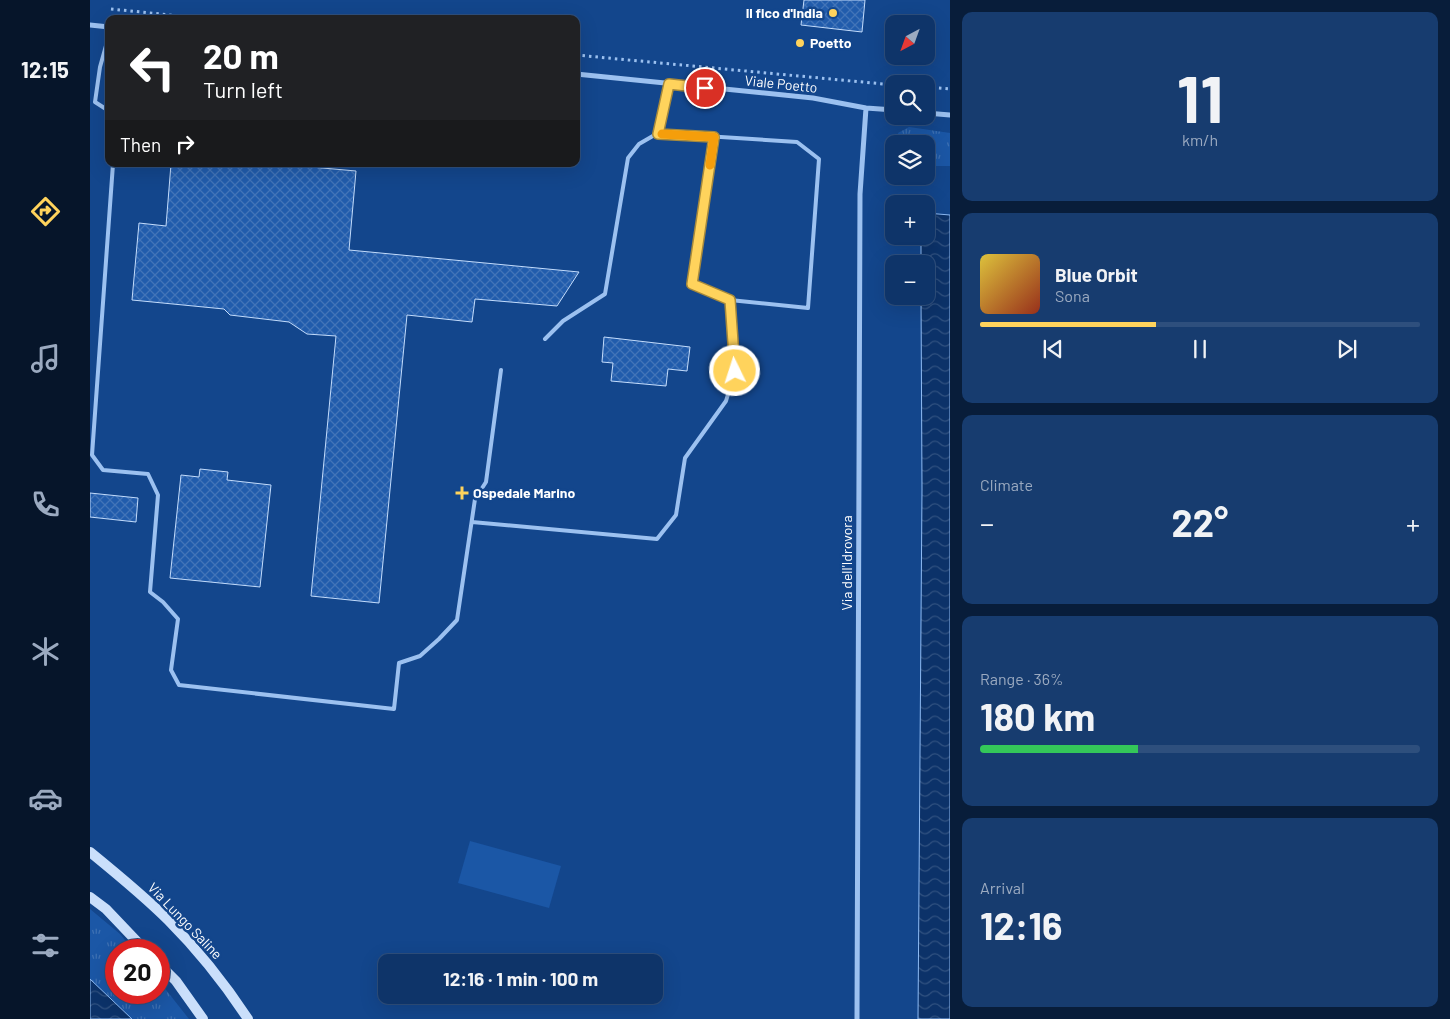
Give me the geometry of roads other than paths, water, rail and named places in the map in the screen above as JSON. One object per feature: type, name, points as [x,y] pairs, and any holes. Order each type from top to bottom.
[{"type":"main road","name":"Via Lungo Saline","points":[[90,852],[136,889],[170,921],[214,971],[248,1019]]},
{"type":"main road","points":[[90,897],[106,909],[135,939]]},
{"type":"main road","points":[[170,975],[203,1019]]},
{"type":"street","points":[[90,25],[105,27]]},
{"type":"street","name":"Viale Poetto","points":[[580,74],[813,98],[866,108],[885,109]]},
{"type":"street","name":"Via dell'Idrovora","points":[[857,1019],[860,194],[866,108]]},
{"type":"street","points":[[935,114],[950,115]]},
{"type":"lane","points":[[105,49],[100,67],[95,102],[105,108]]},
{"type":"lane","points":[[658,134],[669,84]]},
{"type":"lane","points":[[545,339],[563,321],[605,294],[628,158],[639,144],[658,134],[714,137],[797,142],[819,159],[808,308],[730,300],[692,284],[714,137]]},
{"type":"lane","points":[[113,167],[92,455],[103,470],[148,474],[158,496],[150,592],[163,602],[178,619],[171,670],[178,685],[394,709],[399,663],[420,656],[457,620],[475,499],[486,482],[501,370]]},
{"type":"lane","points":[[472,522],[657,539],[676,515],[685,458],[726,401],[735,371],[730,300]]},
{"type":"water","points":[[935,214],[950,215],[950,1019],[918,1019],[922,489],[921,305],[935,305],[935,255],[921,255],[921,245],[935,245]]},
{"type":"water","points":[[90,979],[105,993],[105,1004],[116,1004],[132,1019],[90,1019]]},
{"type":"place","name":"Il fico d'India","points":[[833,13]]},
{"type":"place","name":"Poetto","points":[[800,43]]},
{"type":"place","name":"Ospedale Marino","points":[[462,493]]}]
